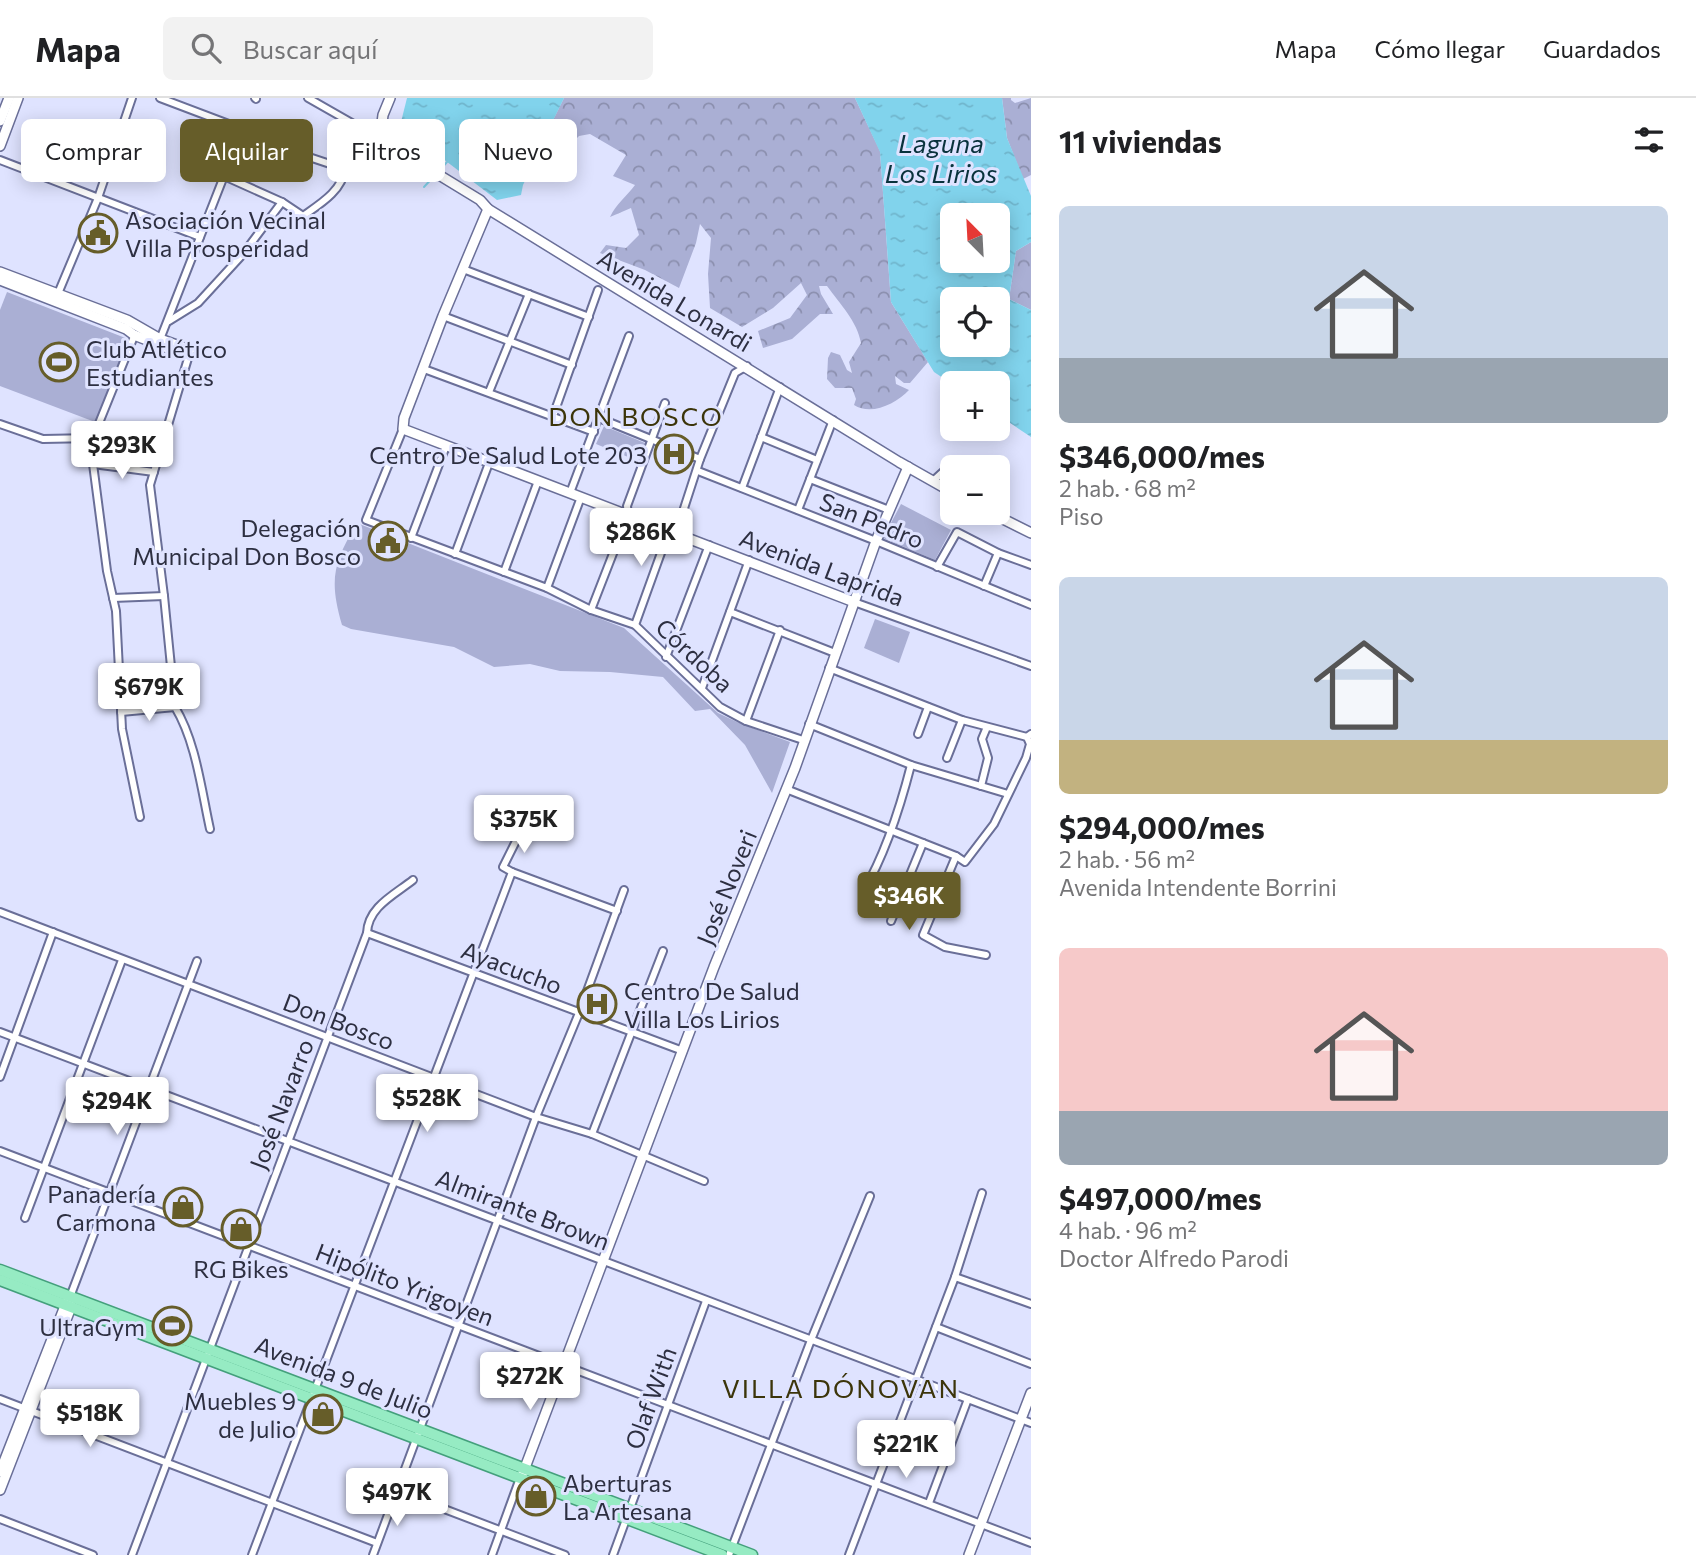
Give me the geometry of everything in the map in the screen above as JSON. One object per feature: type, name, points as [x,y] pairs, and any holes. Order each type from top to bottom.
[{"type":"main road","name":"Avenida 9 de Julio","points":[[0,1270],[68,1303]]},
{"type":"main road","name":"Avenida 9 de Julio","points":[[0,1280],[208,1353],[627,1514],[731,1551],[752,1555]]},
{"type":"main road","name":"Avenida 9 de Julio","points":[[627,1514],[722,1555]]},
{"type":"street","points":[[0,121],[9,98]]},
{"type":"street","points":[[0,146],[19,98]]},
{"type":"street","points":[[56,297],[97,198],[132,98]]},
{"type":"street","points":[[160,98],[216,119]]},
{"type":"street","points":[[308,98],[342,119]]},
{"type":"street","points":[[382,119],[390,98]]},
{"type":"street","points":[[0,160],[200,237]]},
{"type":"street","name":"Avenida Lonardi","points":[[445,179],[480,200],[488,209],[940,485]]},
{"type":"street","points":[[159,342],[222,182]]},
{"type":"street","points":[[237,182],[282,202],[303,216],[327,199],[340,182]]},
{"type":"street","points":[[168,322],[198,303],[243,254],[282,202]]},
{"type":"street","points":[[403,429],[404,418],[443,316],[488,209]]},
{"type":"street","points":[[463,269],[589,317]]},
{"type":"street","points":[[0,272],[56,297]]},
{"type":"street","points":[[0,280],[127,320],[136,331],[189,353],[150,485],[175,706],[192,747],[210,829]]},
{"type":"street","points":[[553,416],[598,290]]},
{"type":"street","points":[[489,393],[529,294]]},
{"type":"street","points":[[443,316],[572,365]]},
{"type":"street","points":[[136,331],[93,438],[93,464],[107,571],[116,611],[122,729],[140,817]]},
{"type":"street","points":[[570,493],[629,335]]},
{"type":"street","points":[[635,625],[666,539],[676,533],[701,459],[736,373],[747,366]]},
{"type":"street","points":[[424,369],[594,432]]},
{"type":"street","points":[[742,488],[780,387]]},
{"type":"street","points":[[591,610],[628,515],[627,506],[665,403]]},
{"type":"street","points":[[599,418],[701,459]]},
{"type":"street","points":[[798,510],[834,419]]},
{"type":"street","points":[[0,424],[43,439],[93,438]]},
{"type":"street","name":"Avenida Laprida","points":[[403,429],[1031,666]]},
{"type":"street","name":"Córdoba","points":[[403,429],[366,520],[547,588],[591,610],[635,625],[720,707],[746,721],[803,740]]},
{"type":"street","points":[[761,437],[817,460]]},
{"type":"street","points":[[411,538],[446,446]]},
{"type":"street","points":[[455,554],[489,463]]},
{"type":"street","points":[[93,464],[154,472]]},
{"type":"street","name":"José Noveri","points":[[522,1474],[786,789],[876,541],[908,467]]},
{"type":"street","name":"San Pedro","points":[[698,471],[1031,605]]},
{"type":"street","points":[[933,481],[940,475]]},
{"type":"street","points":[[810,479],[890,510]]},
{"type":"street","points":[[503,572],[538,481]]},
{"type":"street","points":[[547,588],[581,497]]},
{"type":"street","points":[[1010,522],[1031,533]]},
{"type":"street","points":[[937,567],[957,532],[998,553],[1031,565]]},
{"type":"street","points":[[666,657],[709,545]]},
{"type":"street","points":[[984,586],[998,553]]},
{"type":"street","points":[[702,688],[749,561]]},
{"type":"street","points":[[113,598],[164,596]]},
{"type":"street","points":[[730,612],[835,653]]},
{"type":"street","points":[[746,721],[780,630]]},
{"type":"street","points":[[786,789],[923,842],[965,862],[994,824],[1027,758],[1029,735],[962,720],[829,668]]},
{"type":"street","points":[[121,712],[175,706]]},
{"type":"street","points":[[918,734],[928,707]]},
{"type":"street","points":[[947,758],[962,720]]},
{"type":"street","points":[[809,724],[911,765],[1008,794]]},
{"type":"street","points":[[981,786],[988,758],[982,740],[987,727]]},
{"type":"street","points":[[863,892],[899,811],[911,765]]},
{"type":"street","points":[[521,831],[503,867],[617,911]]},
{"type":"street","points":[[891,920],[923,842]]},
{"type":"street","points":[[956,856],[923,935],[946,947],[986,955]]},
{"type":"street","points":[[252,1555],[512,872]]},
{"type":"street","name":"José Navarro","points":[[132,1555],[367,933],[373,910],[413,880]]},
{"type":"street","points":[[373,1555],[624,890]]},
{"type":"street","name":"Don Bosco","points":[[0,912],[536,1118],[592,1134],[704,1181]]},
{"type":"street","points":[[0,1077],[53,932]]},
{"type":"street","name":"Ayacucho","points":[[367,933],[683,1051]]},
{"type":"street","points":[[592,1134],[663,951]]},
{"type":"street","points":[[25,1217],[122,960]]},
{"type":"street","points":[[0,1490],[27,1410],[197,961]]},
{"type":"street","name":"Almirante Brown","points":[[0,1032],[1031,1423]]},
{"type":"street","name":"Hipólito Yrigoyen","points":[[0,1151],[1031,1543]]},
{"type":"street","points":[[849,1555],[955,1277],[982,1193]]},
{"type":"street","points":[[731,1551],[811,1340],[870,1196]]},
{"type":"street","points":[[955,1277],[1031,1304]]},
{"type":"street","name":"Olaf With","points":[[613,1555],[706,1301]]},
{"type":"street","points":[[936,1327],[1031,1364]]},
{"type":"street","points":[[969,1555],[1031,1393]]},
{"type":"street","points":[[0,1399],[377,1543]]},
{"type":"street","points":[[929,1503],[968,1399]]},
{"type":"street","points":[[0,1472],[27,1410]]},
{"type":"street","points":[[492,1555],[522,1474]]},
{"type":"street","points":[[397,1491],[565,1555]]},
{"type":"street","points":[[0,1519],[93,1555]]},
{"type":"green space","points":[[564,98],[855,98],[880,151],[891,302],[928,362],[910,383],[904,383],[895,376],[896,384],[909,390],[890,404],[868,409],[854,405],[856,399],[852,388],[835,388],[827,379],[831,352],[840,355],[847,370],[852,373],[849,362],[861,343],[852,320],[827,286],[819,286],[833,314],[820,314],[792,339],[763,348],[758,331],[790,318],[807,295],[801,283],[773,308],[742,327],[710,308],[708,274],[711,238],[700,224],[696,243],[679,288],[645,270],[600,253],[606,245],[626,248],[639,235],[631,208],[610,217],[635,185],[613,176],[626,155],[590,134],[577,138],[577,119],[554,119]]},
{"type":"green space","points":[[1002,98],[1011,98],[1015,103],[1031,98],[1031,175],[1023,179],[1007,138]]},
{"type":"green space","points":[[1031,242],[1031,310],[1010,300],[1016,251]]},
{"type":"green space","name":"Club Atlético Estudiantes","points":[[7,292],[128,339],[95,422],[0,386],[0,310]]},
{"type":"green space","points":[[604,426],[645,443],[638,461],[596,444]]},
{"type":"green space","points":[[901,504],[951,530],[935,560],[883,538]]},
{"type":"green space","points":[[357,523],[624,628],[718,713],[790,742],[772,793],[745,745],[710,709],[695,711],[663,677],[560,671],[530,664],[494,667],[454,647],[351,629],[342,625],[335,596],[336,572],[343,549]]},
{"type":"green space","points":[[875,619],[910,632],[899,663],[864,648]]},
{"type":"water","points":[[407,98],[564,98],[554,119],[459,119],[459,171],[445,160],[445,119],[402,119]]},
{"type":"water","name":"Laguna Los Lirios","points":[[855,98],[1002,98],[1007,138],[1031,196],[1031,242],[1016,251],[1010,292],[1010,287],[940,287],[940,357],[1010,357],[1010,300],[1031,310],[1031,437],[1010,423],[1010,371],[940,371],[940,376],[934,372],[891,302],[880,152]]},
{"type":"water","points":[[473,182],[524,182],[521,195],[497,200]]},
{"type":"waterway","points":[[424,187],[429,182]]},
{"type":"place","name":"Asociación Vecinal Villa Prosperidad","points":[[98,233]]},
{"type":"place","name":"Club Atlético Estudiantes","points":[[59,362]]},
{"type":"place","name":"Centro De Salud Lote 203","points":[[674,454]]},
{"type":"place","name":"Delegación Municipal Don Bosco","points":[[388,541]]},
{"type":"place","name":"Centro De Salud Villa Los Lirios","points":[[597,1004]]},
{"type":"place","name":"Panadería Carmona","points":[[183,1207]]},
{"type":"place","name":"RG Bikes","points":[[241,1229]]},
{"type":"place","name":"UltraGym","points":[[172,1326]]},
{"type":"place","name":"Muebles 9 de Julio","points":[[323,1414]]},
{"type":"place","name":"Aberturas La Artesana","points":[[536,1496]]},
{"type":"district","name":"DON BOSCO","points":[[636,415]]},
{"type":"district","name":"VILLA DÓNOVAN","points":[[841,1387]]}]
